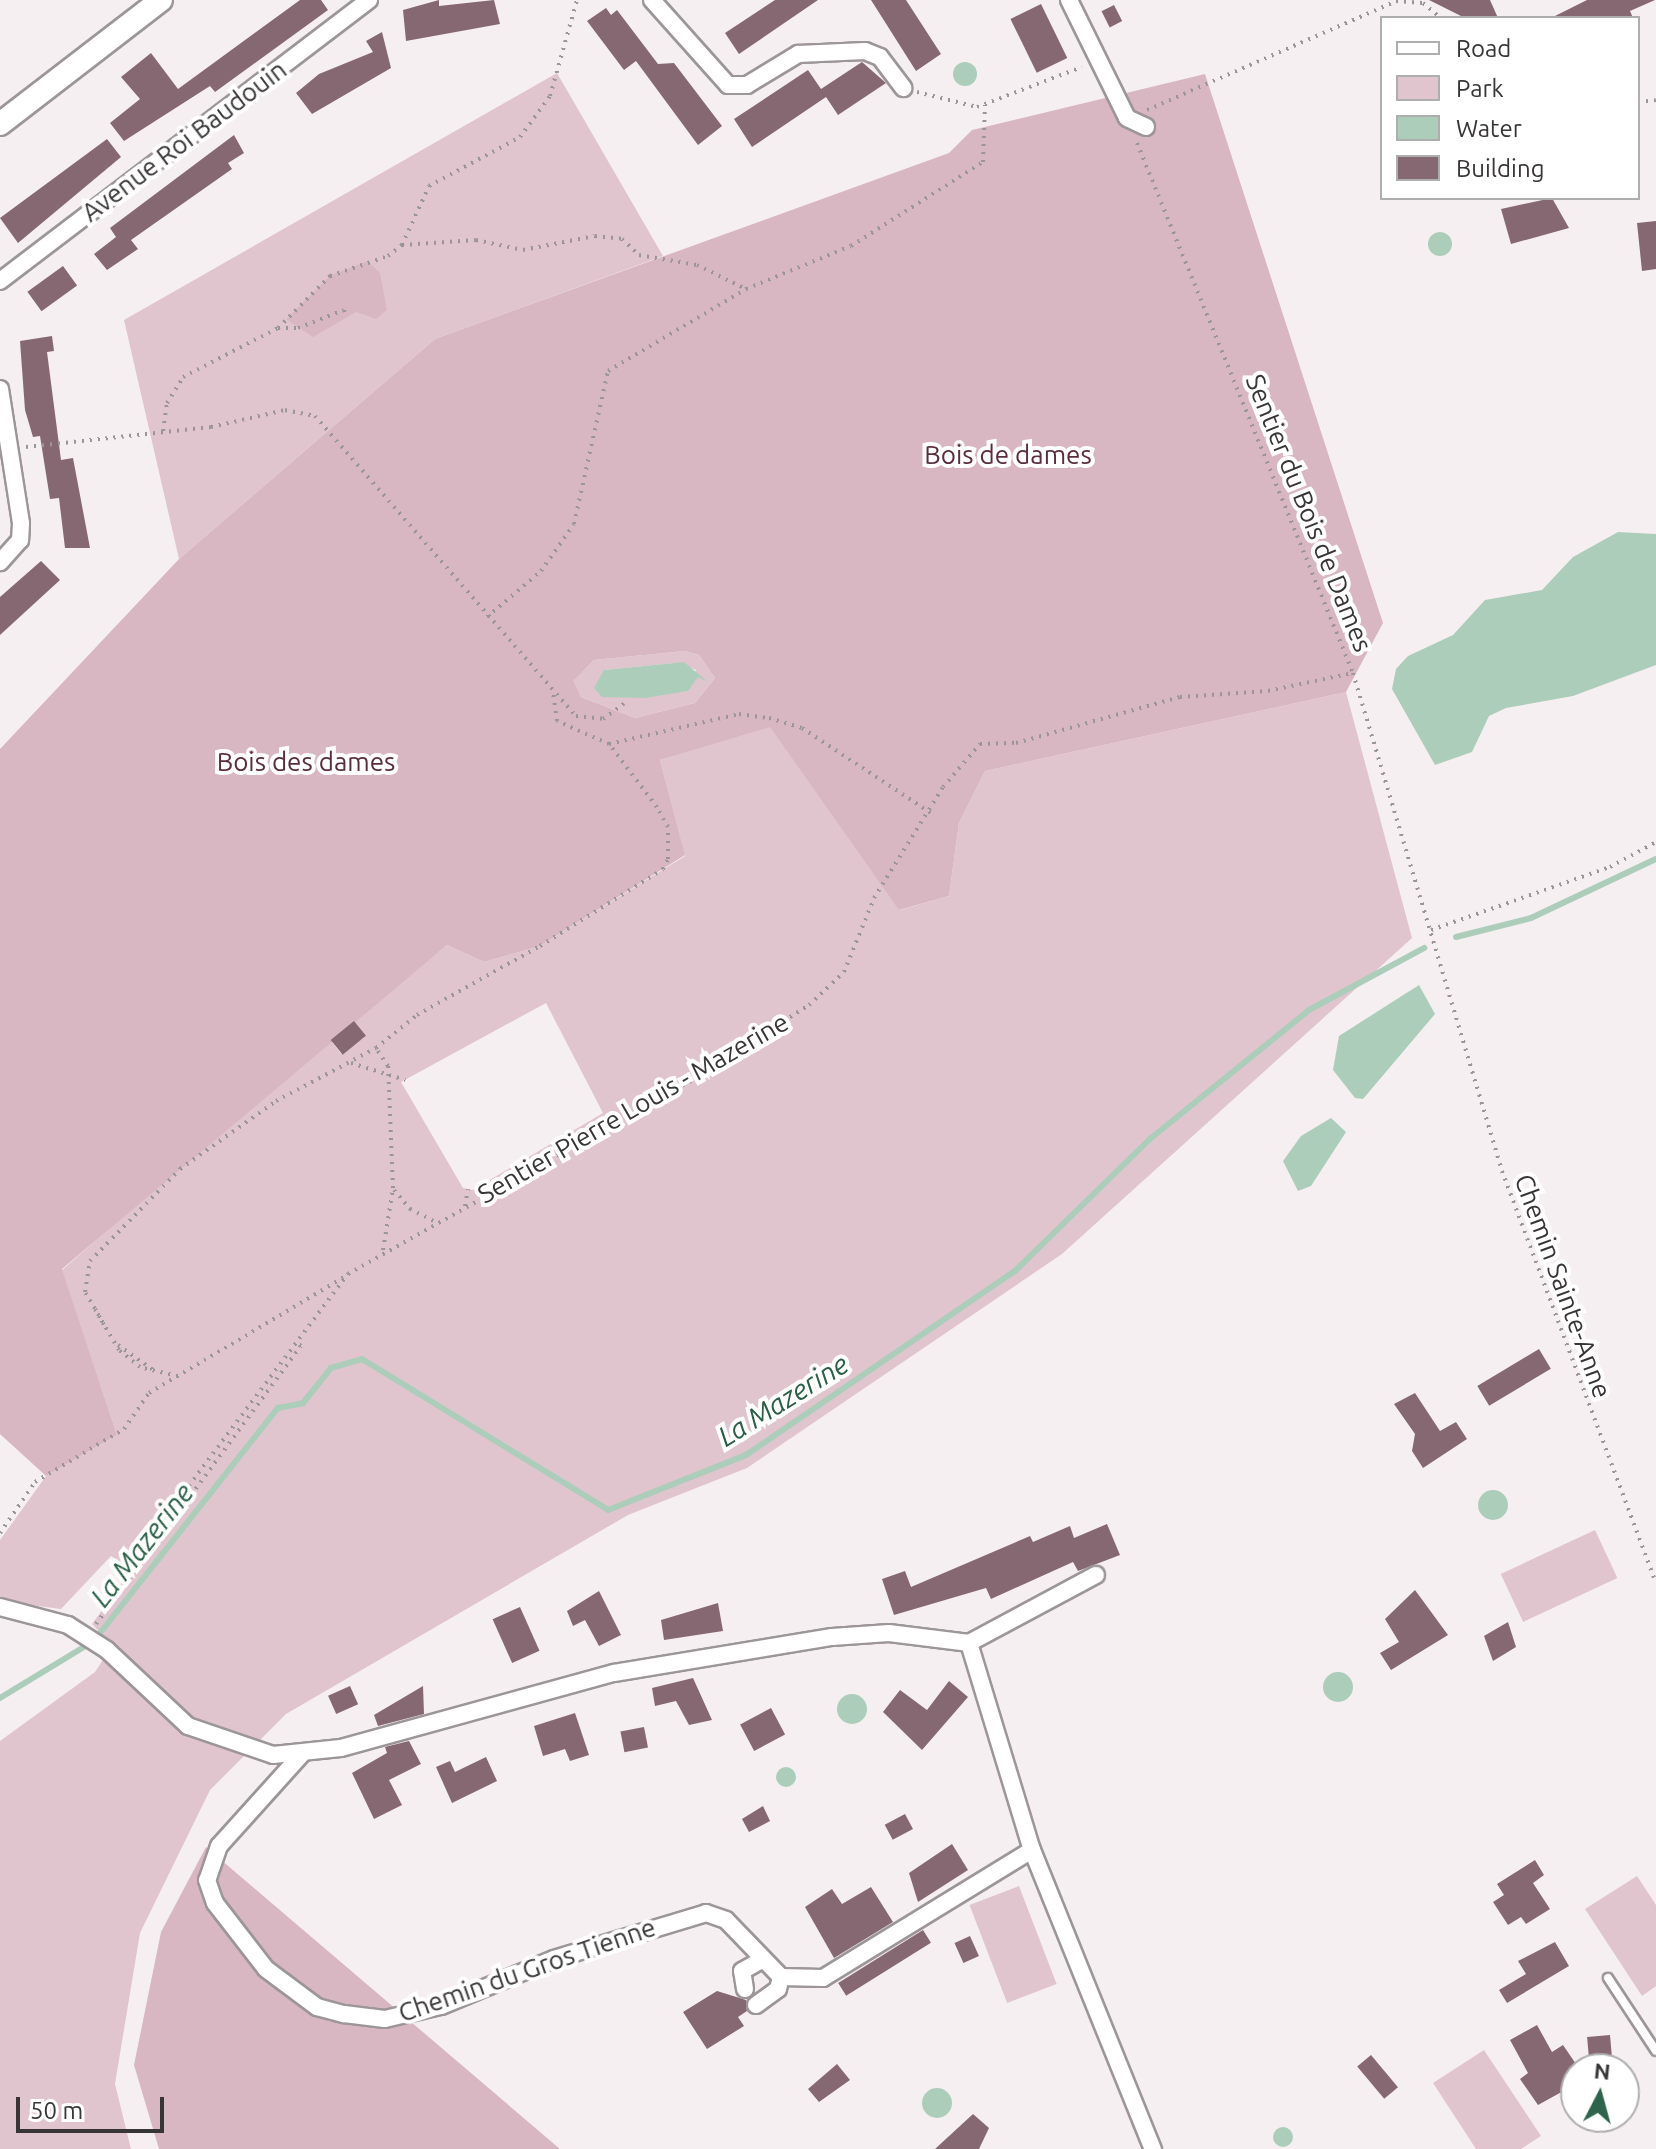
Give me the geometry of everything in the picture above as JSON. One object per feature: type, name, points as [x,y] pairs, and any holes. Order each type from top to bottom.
[{"type":"main road","points":[[0,124],[161,0]]},
{"type":"street","name":"Avenue Roi Baudouin","points":[[0,281],[369,0]]},
{"type":"street","points":[[652,0],[728,85],[747,85],[798,54],[865,51],[880,57],[903,88]]},
{"type":"street","points":[[1069,0],[1095,62],[1127,118],[1146,127]]},
{"type":"street","points":[[0,389],[21,523],[20,540],[0,562]]},
{"type":"street","points":[[0,1607],[70,1623],[200,1733],[244,1750],[301,1755],[546,1688],[693,1659],[889,1633],[969,1643],[1096,1575]]},
{"type":"street","points":[[969,1643],[1032,1850],[1153,2149]]},
{"type":"street","name":"Chemin du Gros Tienne","points":[[301,1755],[219,1846],[207,1880],[215,1903],[266,1969],[317,2007],[399,2016],[706,1913],[726,1920],[760,1961],[781,1977]]},
{"type":"street","points":[[756,2005],[778,1989],[781,1977],[823,1978],[838,1971],[1032,1850]]},
{"type":"street","points":[[745,1989],[742,1971],[760,1961]]},
{"type":"lane","points":[[1608,1978],[1656,2051]]},
{"type":"path","points":[[402,245],[429,186],[498,154],[538,117],[577,0]]},
{"type":"path","points":[[1127,118],[1396,1],[1423,3],[1439,16]]},
{"type":"path","points":[[903,88],[985,105],[1095,62]]},
{"type":"path","points":[[487,617],[541,571],[574,524],[608,371],[746,289],[851,246],[983,162],[985,105]]},
{"type":"path","name":"Sentier du Bois de Dames","points":[[1127,118],[1353,673],[1431,930],[1446,998]]},
{"type":"path","points":[[163,431],[167,403],[183,377],[278,328],[330,276],[402,245],[476,240],[523,250],[595,236],[622,239],[639,255],[697,265],[746,289]]},
{"type":"path","points":[[278,328],[298,328],[344,310],[346,316]]},
{"type":"path","points":[[7,449],[163,431],[285,410],[315,416],[553,691],[589,722],[624,704]]},
{"type":"path","name":"Sentier Pierre Louis - Mazerine","points":[[113,1570],[137,1557],[348,1274],[383,1250],[465,1206],[809,1005],[844,972],[874,898],[980,744],[1016,743],[1180,697],[1268,691],[1353,673]]},
{"type":"path","points":[[178,1376],[158,1373],[130,1362],[93,1307],[85,1273],[140,1204],[276,1101],[376,1048],[417,1015],[663,869],[668,827],[609,744],[557,721],[553,691]]},
{"type":"path","points":[[609,744],[739,714],[769,718],[802,728],[931,813]]},
{"type":"path","points":[[1431,930],[1610,867],[1656,842]]},
{"type":"path","name":"Chemin Sainte-Anne","points":[[1446,998],[1545,1297],[1656,1582]]},
{"type":"path","points":[[376,1048],[388,1070],[393,1188],[383,1250]]},
{"type":"path","points":[[349,1063],[388,1070],[405,1080]]},
{"type":"path","points":[[393,1188],[410,1209],[435,1222]]},
{"type":"path","points":[[465,1206],[468,1189]]},
{"type":"path","points":[[0,1533],[35,1482],[124,1429],[149,1393],[348,1274]]},
{"type":"path","points":[[86,1635],[137,1557],[301,1346],[295,1342]]},
{"type":"green space","points":[[557,73],[663,256],[435,339],[179,559],[124,320]]},
{"type":"green space","name":"Bois de dames","points":[[1205,74],[1383,623],[1346,692],[985,771],[959,823],[949,896],[899,910],[770,727],[660,760],[685,855],[540,946],[484,962],[447,945],[62,1269],[117,1435],[46,1476],[0,1434],[0,749],[179,559],[435,339],[949,153],[972,130]],"holes":[[[685,651],[699,655],[715,678],[695,703],[635,718],[581,697],[573,681],[594,660]]]},
{"type":"green space","points":[[368,261],[380,273],[387,310],[376,319],[356,312],[313,337],[286,319],[331,275]]},
{"type":"green space","points":[[685,651],[699,655],[715,678],[695,703],[635,718],[581,697],[572,681],[594,660]],"holes":[[[676,663],[696,670],[688,691],[602,697],[604,670]]]},
{"type":"green space","points":[[1346,692],[1412,938],[1062,1254],[747,1468],[628,1515],[286,1714],[210,1790],[140,1933],[115,2084],[131,2149],[0,2149],[0,1741],[95,1672],[112,1646],[92,1624],[132,1569],[111,1556],[61,1609],[0,1601],[0,1540],[46,1476],[117,1435],[62,1270],[329,1038],[341,1054],[365,1037],[354,1021],[447,945],[484,962],[540,946],[685,856],[660,760],[770,726],[900,910],[949,896],[959,823],[985,771]],"holes":[[[546,1003],[603,1113],[473,1190],[463,1188],[401,1082]]]},
{"type":"green space","points":[[1595,1530],[1617,1578],[1523,1622],[1501,1574]]},
{"type":"green space","points":[[206,1847],[560,2149],[159,2149],[134,2065],[161,1932]]},
{"type":"green space","points":[[1637,1876],[1656,1905],[1656,1986],[1642,1996],[1585,1909]]},
{"type":"green space","points":[[1019,1886],[1057,1984],[1007,2003],[970,1905]]},
{"type":"green space","points":[[1484,2050],[1541,2136],[1521,2149],[1476,2149],[1433,2083]]},
{"type":"water","points":[[965,62],[973,66],[977,74],[973,82],[965,86],[957,82],[953,74],[957,66]]},
{"type":"water","points":[[1440,232],[1448,236],[1452,244],[1448,252],[1440,256],[1432,252],[1428,244],[1432,236]]},
{"type":"water","points":[[1618,532],[1656,534],[1656,665],[1573,696],[1506,708],[1489,716],[1472,752],[1435,765],[1392,689],[1396,669],[1408,656],[1453,635],[1485,600],[1542,590],[1573,557]]},
{"type":"water","points":[[684,662],[708,682],[698,677],[688,691],[645,698],[602,697],[594,688],[604,670]]},
{"type":"water","points":[[1419,985],[1435,1014],[1363,1099],[1355,1098],[1333,1070],[1339,1036]]},
{"type":"water","points":[[1331,1118],[1346,1132],[1311,1186],[1298,1191],[1283,1161],[1301,1136]]},
{"type":"water","points":[[1493,1490],[1503,1495],[1508,1505],[1503,1515],[1493,1520],[1483,1515],[1478,1505],[1483,1495]]},
{"type":"water","points":[[1338,1672],[1348,1677],[1353,1687],[1348,1697],[1338,1702],[1328,1697],[1323,1687],[1328,1677]]},
{"type":"water","points":[[852,1694],[862,1699],[867,1709],[862,1719],[852,1724],[842,1719],[837,1709],[842,1699]]},
{"type":"water","points":[[786,1767],[793,1770],[796,1777],[793,1784],[786,1787],[779,1784],[776,1777],[779,1770]]},
{"type":"water","points":[[937,2088],[947,2093],[952,2103],[947,2113],[937,2118],[927,2113],[922,2103],[927,2093]]},
{"type":"water","points":[[1283,2127],[1290,2130],[1293,2137],[1290,2144],[1283,2147],[1276,2144],[1273,2137],[1276,2130]]},
{"type":"building","points":[[300,0],[321,0],[328,10],[215,92],[210,86],[124,141],[110,123],[140,99],[121,77],[151,53],[178,89]]},
{"type":"building","points":[[439,0],[439,6],[494,0],[500,24],[406,41],[403,10]]},
{"type":"building","points":[[775,0],[818,0],[739,54],[725,33]]},
{"type":"building","points":[[871,0],[906,0],[941,54],[916,71]]},
{"type":"building","points":[[1429,0],[1490,0],[1497,16],[1461,16]]},
{"type":"building","points":[[1587,0],[1655,0],[1630,11],[1632,16],[1555,16]]},
{"type":"building","points":[[1041,4],[1067,58],[1037,73],[1010,19]]},
{"type":"building","points":[[1114,5],[1122,21],[1110,27],[1102,11]]},
{"type":"building","points":[[606,8],[611,15],[617,10],[658,64],[674,63],[722,126],[698,145],[636,61],[624,70],[587,21]]},
{"type":"building","points":[[382,32],[391,68],[312,114],[296,93],[319,74],[373,52],[366,41]]},
{"type":"building","points":[[862,62],[886,83],[838,115],[826,97],[752,147],[734,119],[808,70],[821,89]]},
{"type":"building","points":[[234,135],[244,153],[228,163],[232,169],[131,240],[138,249],[107,270],[94,254],[116,237],[110,228]]},
{"type":"building","points":[[107,139],[121,157],[18,243],[0,218]]},
{"type":"building","points":[[1553,200],[1569,228],[1511,244],[1501,209]]},
{"type":"building","points":[[1656,221],[1656,269],[1642,271],[1637,223]]},
{"type":"building","points":[[63,266],[77,285],[42,311],[27,292]]},
{"type":"building","points":[[52,336],[54,351],[47,352],[61,460],[73,458],[90,548],[65,548],[59,498],[50,499],[40,436],[33,437],[25,410],[20,341]]},
{"type":"building","points":[[41,561],[60,580],[0,635],[0,597]]},
{"type":"building","points":[[354,1021],[366,1036],[343,1055],[331,1040]]},
{"type":"building","points":[[1539,1349],[1551,1369],[1489,1406],[1477,1386]]},
{"type":"building","points":[[1415,1393],[1440,1431],[1456,1422],[1467,1439],[1423,1468],[1412,1451],[1415,1434],[1394,1404]]},
{"type":"building","points":[[1107,1524],[1120,1555],[1078,1571],[1073,1562],[991,1599],[986,1588],[894,1615],[882,1579],[905,1571],[911,1587],[1030,1536],[1033,1542],[1070,1526],[1074,1538]]},
{"type":"building","points":[[1415,1590],[1448,1635],[1391,1670],[1380,1653],[1399,1642],[1385,1619]]},
{"type":"building","points":[[599,1591],[621,1635],[599,1646],[585,1620],[573,1626],[567,1611]]},
{"type":"building","points":[[718,1603],[723,1631],[664,1640],[661,1620]]},
{"type":"building","points":[[520,1607],[540,1651],[512,1663],[493,1619]]},
{"type":"building","points":[[1508,1622],[1516,1647],[1493,1661],[1484,1636]]},
{"type":"building","points":[[693,1678],[712,1720],[689,1725],[676,1701],[655,1706],[652,1688]]},
{"type":"building","points":[[949,1681],[968,1697],[922,1750],[883,1712],[900,1690],[927,1710]]},
{"type":"building","points":[[350,1686],[358,1704],[336,1714],[328,1696]]},
{"type":"building","points":[[423,1686],[424,1714],[378,1726],[374,1715]]},
{"type":"building","points":[[771,1708],[785,1734],[754,1751],[740,1724]]},
{"type":"building","points":[[575,1713],[589,1755],[570,1761],[565,1749],[543,1756],[534,1726]]},
{"type":"building","points":[[644,1727],[648,1748],[624,1752],[620,1732]]},
{"type":"building","points":[[409,1741],[421,1764],[389,1780],[402,1805],[374,1819],[352,1773],[387,1753],[385,1747]]},
{"type":"building","points":[[486,1757],[497,1781],[452,1803],[436,1767],[450,1761],[455,1772]]},
{"type":"building","points":[[763,1806],[770,1821],[749,1832],[742,1819]]},
{"type":"building","points":[[905,1814],[913,1829],[893,1840],[885,1825]]},
{"type":"building","points":[[952,1844],[968,1870],[918,1902],[909,1873]]},
{"type":"building","points":[[1535,1860],[1544,1875],[1533,1883],[1550,1909],[1526,1924],[1521,1917],[1508,1925],[1493,1902],[1504,1895],[1497,1884]]},
{"type":"building","points":[[871,1887],[893,1922],[834,1958],[805,1907],[832,1889],[842,1904]]},
{"type":"building","points":[[923,1930],[931,1943],[846,1996],[838,1983]]},
{"type":"building","points":[[970,1936],[979,1956],[963,1963],[954,1943]]},
{"type":"building","points":[[1555,1942],[1569,1966],[1507,2003],[1499,1990],[1526,1974],[1518,1961]]},
{"type":"building","points":[[717,1991],[746,2000],[747,2011],[738,2017],[744,2026],[707,2049],[683,2012]]},
{"type":"building","points":[[1537,2025],[1552,2052],[1563,2045],[1568,2053],[1560,2053],[1560,2093],[1538,2105],[1520,2079],[1528,2073],[1510,2040]]},
{"type":"building","points":[[1610,2035],[1612,2053],[1588,2053],[1587,2037]]},
{"type":"building","points":[[1371,2055],[1398,2087],[1384,2099],[1357,2067]]},
{"type":"building","points":[[837,2064],[850,2080],[819,2102],[808,2089]]},
{"type":"building","points":[[973,2114],[989,2128],[979,2149],[935,2149]]},
{"type":"waterway","name":"La Mazerine","points":[[1456,937],[1531,918],[1656,859]]},
{"type":"waterway","name":"La Mazerine","points":[[100,1633],[278,1408],[303,1403],[331,1368],[362,1359],[608,1510],[746,1455],[1015,1271],[1151,1138],[1309,1010],[1424,948]]},
{"type":"waterway","name":"La Mazerine","points":[[0,1698],[87,1645]]},
{"type":"park label","name":"Bois des dames","points":[[306,762]]}]
